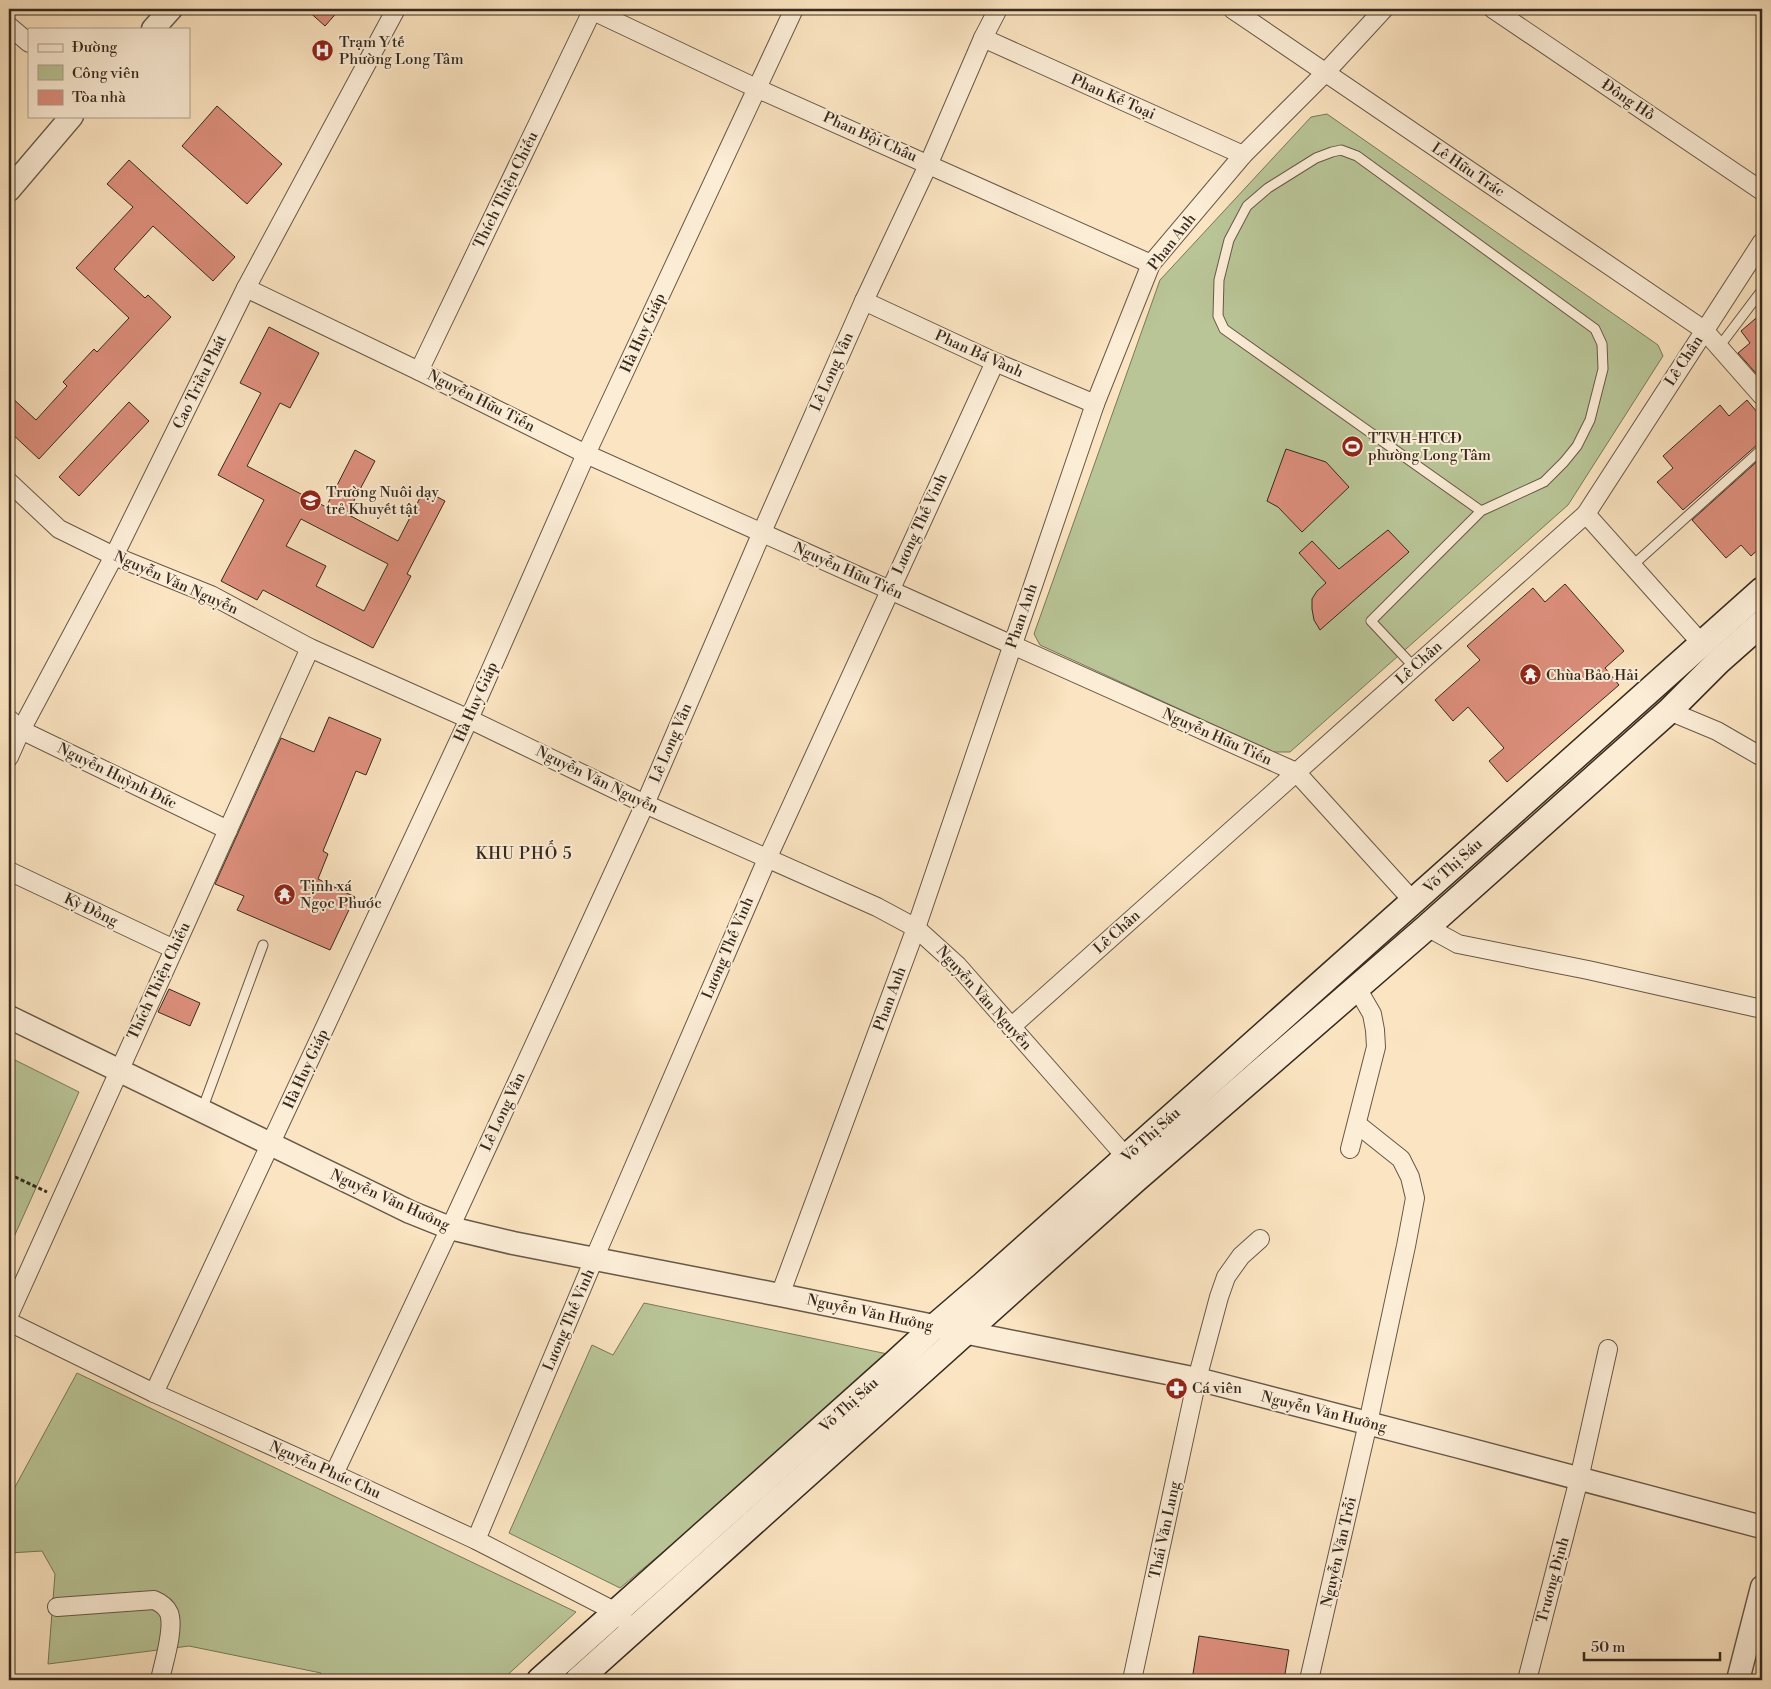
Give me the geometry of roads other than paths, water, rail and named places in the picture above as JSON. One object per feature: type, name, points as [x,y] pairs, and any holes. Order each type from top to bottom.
[{"type":"main road","name":"Võ Thị Sáu","points":[[540,1680],[1762,590]]},
{"type":"main road","name":"Võ Thị Sáu","points":[[578,1680],[1134,1181],[1357,988],[1669,711],[1718,662],[1762,623]]},
{"type":"street","points":[[153,28],[171,9]]},
{"type":"street","name":"Cao Triều Phát","points":[[9,757],[15,724],[114,556],[246,288],[396,9]]},
{"type":"street","name":"Phan Bội Châu","points":[[591,9],[756,88],[929,163],[1151,264]]},
{"type":"street","name":"Thích Thiện Chiếu","points":[[419,371],[591,9]]},
{"type":"street","name":"Hà Huy Giáp","points":[[154,1393],[469,719],[586,454],[794,9]]},
{"type":"street","name":"Lê Long Vân","points":[[334,1474],[450,1228],[645,804],[864,301],[929,163],[983,38],[998,9]]},
{"type":"street","name":"Lê Hữu Trác","points":[[1232,9],[1704,330],[1762,396]]},
{"type":"street","name":"Phan Anh","points":[[780,1294],[916,928],[1095,404],[1151,264],[1243,155],[1325,73],[1384,9]]},
{"type":"street","name":"Đông Hồ","points":[[1493,9],[1762,191]]},
{"type":"street","points":[[9,26],[28,42]]},
{"type":"street","name":"Phan Kế Toại","points":[[983,38],[1243,155]]},
{"type":"street","points":[[9,190],[70,118]]},
{"type":"street","name":"Lê Chân","points":[[1010,1027],[1586,514],[1762,242]]},
{"type":"street","name":"Nguyễn Hữu Tiến","points":[[246,288],[586,454],[1296,772],[1414,902]]},
{"type":"street","name":"Phan Bá Vành","points":[[864,301],[995,362],[1095,404]]},
{"type":"street","name":"Lương Thế Vinh","points":[[476,1540],[594,1259],[766,859],[995,362]]},
{"type":"street","name":"Nguyễn Văn Nguyễn","points":[[9,482],[59,529],[114,556],[211,595],[310,648],[469,719],[645,804],[877,907],[916,928],[958,966],[1126,1157]]},
{"type":"street","points":[[1586,514],[1702,644]]},
{"type":"street","name":"Thích Thiện Chiếu","points":[[9,1315],[310,648]]},
{"type":"street","points":[[1669,711],[1717,731],[1762,757]]},
{"type":"street","name":"Nguyễn Huỳnh Đức","points":[[15,724],[228,830]]},
{"type":"street","name":"Kỳ Đồng","points":[[9,871],[174,949]]},
{"type":"street","points":[[1426,927],[1458,944],[1588,970],[1762,1009]]},
{"type":"street","points":[[1350,1149],[1358,1124],[1376,1047],[1372,1014],[1357,988]]},
{"type":"street","name":"Nguyễn Văn Hưởng","points":[[9,1017],[402,1208],[450,1228],[513,1243],[780,1294],[934,1327],[1197,1379],[1762,1527]]},
{"type":"street","name":"Nguyễn Văn Trỗi","points":[[1309,1680],[1368,1423],[1415,1198],[1410,1177],[1401,1159],[1358,1124]]},
{"type":"street","name":"Thái Văn Lung","points":[[1132,1680],[1197,1379],[1219,1297],[1226,1277],[1241,1256],[1260,1239]]},
{"type":"street","name":"Nguyễn Phúc Chu","points":[[9,1322],[154,1393],[476,1540],[616,1612],[634,1631]]},
{"type":"street","name":"Trương Định","points":[[1527,1680],[1579,1479],[1608,1350]]},
{"type":"street","points":[[1738,1680],[1762,1588]]},
{"type":"street","points":[[57,1607],[154,1600],[163,1604],[169,1613],[171,1622],[160,1680]]},
{"type":"lane","points":[[1414,667],[1371,621],[1482,511],[1544,482],[1564,462],[1577,446],[1590,420],[1604,369],[1602,344],[1595,329],[1358,156],[1341,150],[1316,158],[1268,188],[1247,206],[1229,240],[1219,280],[1218,316],[1224,329],[1482,511]]},
{"type":"lane","points":[[1719,348],[1762,290]]},
{"type":"lane","points":[[1632,566],[1762,449]]},
{"type":"lane","points":[[202,1110],[263,945]]},
{"type":"place","name":"Trạm Y tế Phường Long Tâm","points":[[323,51]]},
{"type":"place","name":"TTVH-HTCĐ phường Long Tâm","points":[[1352,447]]},
{"type":"place","name":"Trường Nuôi dạy trẻ Khuyết tật","points":[[310,501]]},
{"type":"place","name":"Chùa Bảo Hải","points":[[1530,675]]},
{"type":"place","name":"Tịnh xá Ngọc Phước","points":[[284,895]]},
{"type":"place","name":"Cá viên","points":[[1176,1388]]},
{"type":"district","name":"KHU PHỐ 5","points":[[524,854]]}]
